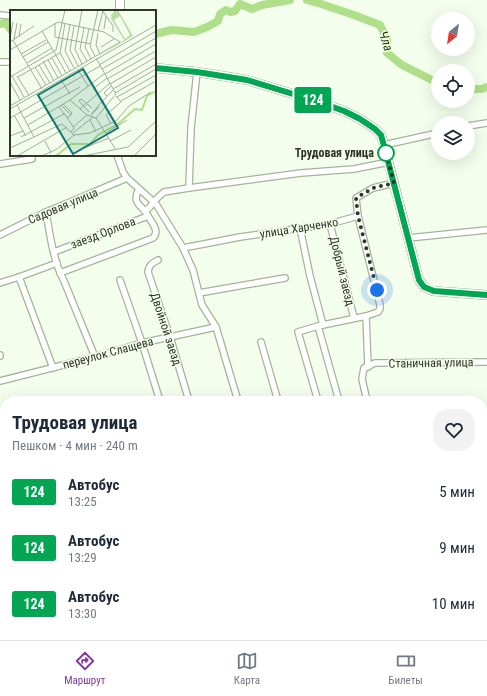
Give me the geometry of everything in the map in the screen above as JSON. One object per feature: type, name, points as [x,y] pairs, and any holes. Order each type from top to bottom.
[{"type":"street","points":[[0,15],[10,16]]},
{"type":"street","points":[[156,68],[197,72],[247,80],[344,111],[375,129],[381,135],[389,162],[419,280],[424,287],[434,291],[487,295]]},
{"type":"street","points":[[189,188],[191,128],[197,72]]},
{"type":"street","points":[[475,125],[487,123]]},
{"type":"street","points":[[384,146],[431,135]]},
{"type":"street","points":[[0,164],[32,158],[32,156]]},
{"type":"street","points":[[117,156],[123,172],[127,178],[154,201],[183,248],[193,270],[202,305],[216,327],[237,396]]},
{"type":"street","points":[[139,189],[136,194],[136,200],[146,214],[154,201],[164,192],[301,173],[354,169],[389,162]]},
{"type":"street","name":"Садовая улица","points":[[0,235],[46,212],[127,178]]},
{"type":"street","points":[[317,396],[298,332],[321,325],[366,316],[378,312],[380,309],[358,216],[356,198],[373,188],[394,183]]},
{"type":"street","points":[[46,212],[56,263],[95,357]]},
{"type":"street","name":"заезд Орлова","points":[[54,252],[146,214],[156,233],[153,238],[60,273]]},
{"type":"street","name":"улица Харченко","points":[[183,248],[240,237],[330,224],[358,216]]},
{"type":"street","name":"Добрый заезд","points":[[330,224],[354,318]]},
{"type":"street","points":[[300,228],[338,396]]},
{"type":"street","points":[[408,238],[487,230]]},
{"type":"street","name":"Двойной заезд","points":[[158,260],[151,264],[148,272],[170,337],[188,396]]},
{"type":"street","points":[[0,283],[56,263]]},
{"type":"street","points":[[19,277],[53,368]]},
{"type":"street","points":[[199,293],[285,278]]},
{"type":"street","points":[[120,280],[158,396]]},
{"type":"street","points":[[365,396],[362,379],[364,368],[368,366],[366,316]]},
{"type":"street","name":"переулок Слащева","points":[[0,381],[95,357],[142,343],[216,327]]},
{"type":"street","points":[[260,342],[276,396]]},
{"type":"street","name":"Станичная улица","points":[[368,366],[375,363],[487,362]]},
{"type":"waterway","name":"Чла","points":[[156,34],[172,30],[194,32],[218,21],[220,14],[226,10],[230,12],[235,11],[240,4],[252,9],[262,5],[290,0]]},
{"type":"waterway","name":"Чла","points":[[307,0],[380,25],[387,39],[387,53],[402,65],[431,80]]},
{"type":"waterway","name":"Чла","points":[[0,24],[6,23],[10,29]]},
{"type":"waterway","name":"Чла","points":[[475,89],[487,87]]},
{"type":"bus line","name":"124","points":[[156,68],[197,72],[247,80],[344,111],[375,129],[381,135],[389,162],[419,280],[424,287],[434,291],[487,295]]},
{"type":"place","name":"Трудовая улица","points":[[386,153]]},
{"type":"route","points":[[377,290],[358,216],[356,198],[373,188],[394,183],[386,153]]}]
